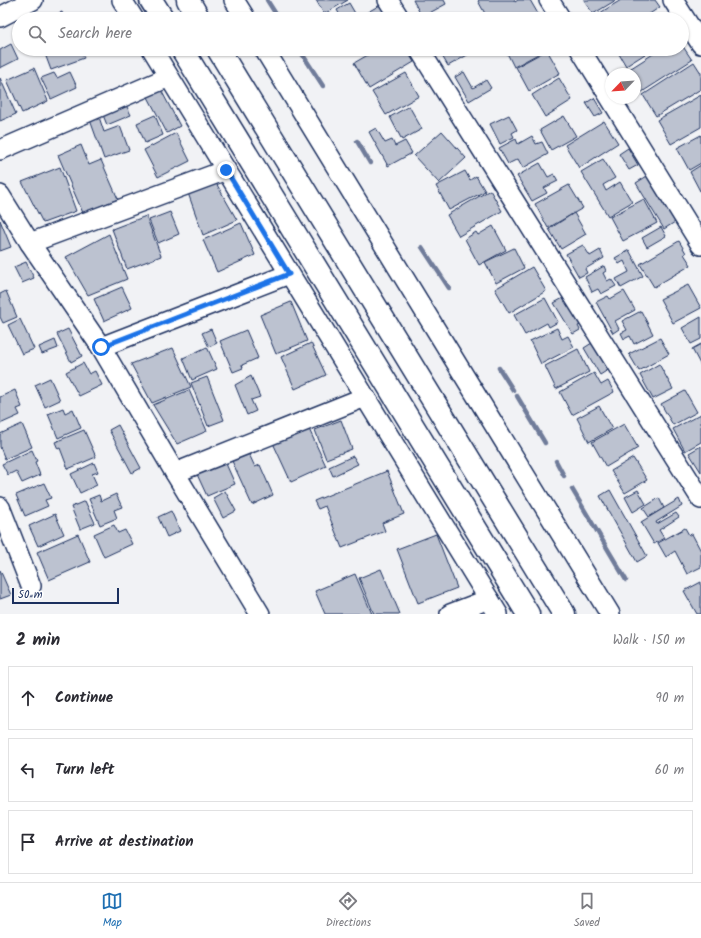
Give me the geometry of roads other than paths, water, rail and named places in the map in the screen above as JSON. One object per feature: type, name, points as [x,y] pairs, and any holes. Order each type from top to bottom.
[{"type":"main road","points":[[152,0],[159,12]]},
{"type":"main road","points":[[188,0],[195,12]]},
{"type":"main road","points":[[186,56],[528,614]]},
{"type":"main road","points":[[222,56],[564,614]]},
{"type":"street","points":[[0,17],[33,0]]},
{"type":"street","points":[[122,0],[130,12]]},
{"type":"street","points":[[234,0],[242,12]]},
{"type":"street","points":[[388,0],[396,12]]},
{"type":"street","points":[[549,0],[557,12]]},
{"type":"street","points":[[673,0],[681,12]]},
{"type":"street","points":[[689,25],[701,44]]},
{"type":"street","points":[[156,56],[493,607],[450,614]]},
{"type":"street","points":[[268,56],[610,614]]},
{"type":"street","points":[[423,56],[701,499]]},
{"type":"street","points":[[584,56],[701,244]]},
{"type":"street","points":[[0,150],[170,77]]},
{"type":"street","points":[[30,244],[226,170]]},
{"type":"street","points":[[0,195],[30,244],[101,347],[174,473],[260,614]]},
{"type":"street","points":[[101,347],[289,274]]},
{"type":"street","points":[[174,473],[365,397]]},
{"type":"street","points":[[0,507],[30,586]]},
{"type":"waterway","points":[[267,0],[275,12]]},
{"type":"waterway","points":[[304,56],[323,86]]},
{"type":"waterway","points":[[357,141],[370,163]]},
{"type":"waterway","points":[[422,247],[449,288]]},
{"type":"waterway","points":[[499,368],[513,390]]},
{"type":"waterway","points":[[517,396],[545,443]]},
{"type":"waterway","points":[[556,461],[564,476]]},
{"type":"waterway","points":[[572,489],[626,580]]}]
